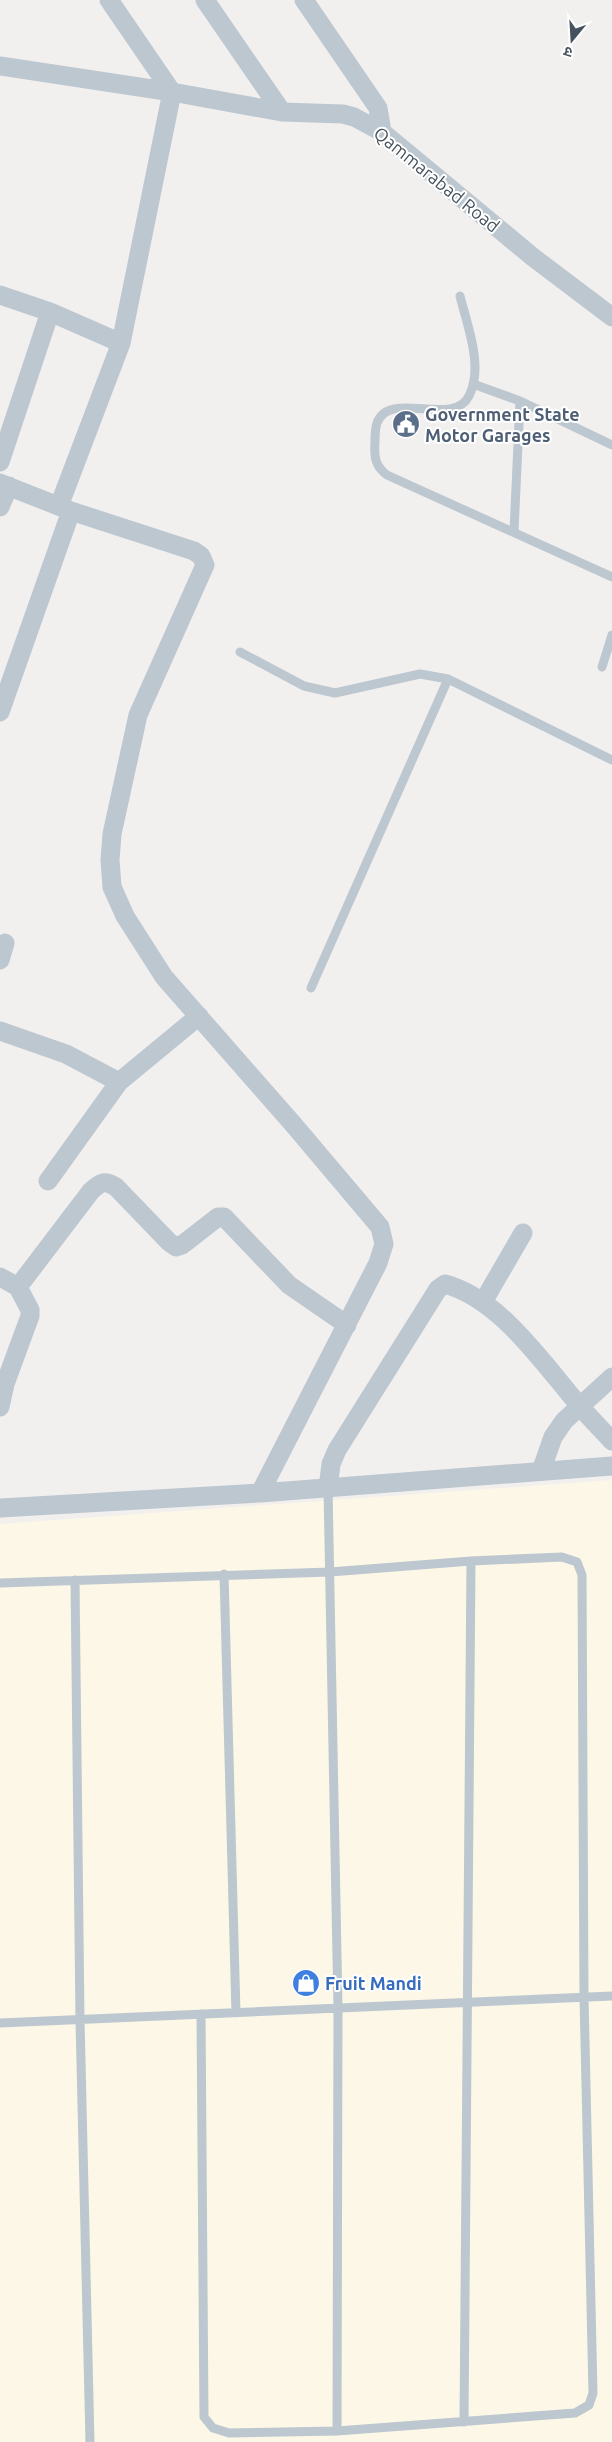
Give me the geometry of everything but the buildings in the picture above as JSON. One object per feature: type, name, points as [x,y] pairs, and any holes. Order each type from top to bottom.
[{"type":"street","points":[[0,712],[65,508],[122,343],[172,92],[110,0]]},
{"type":"street","points":[[205,0],[282,112]]},
{"type":"street","points":[[304,0],[378,108],[382,132]]},
{"type":"street","name":"Qammarabad Road","points":[[0,66],[172,92],[282,112],[344,114],[354,117],[382,132],[534,258],[612,317]]},
{"type":"street","points":[[0,295],[50,312],[122,343]]},
{"type":"street","points":[[0,462],[50,312]]},
{"type":"street","points":[[0,507],[5,484],[65,508],[194,551],[204,560],[205,565],[138,715],[119,797],[110,860],[112,887],[125,916],[164,977],[380,1227],[384,1244],[378,1263],[260,1493]]},
{"type":"street","points":[[48,1181],[119,1082],[199,1016]]},
{"type":"street","points":[[0,1031],[66,1054],[119,1082]]},
{"type":"street","points":[[18,1287],[91,1191],[100,1183],[107,1182],[116,1187],[176,1247],[182,1245],[218,1217],[224,1217],[289,1285],[347,1325]]},
{"type":"street","points":[[483,1302],[523,1233]]},
{"type":"street","points":[[0,1277],[18,1287],[30,1310],[30,1316],[5,1384],[0,1407]]},
{"type":"street","points":[[328,1488],[330,1464],[337,1450],[438,1289],[445,1284],[483,1302],[535,1352],[579,1406],[612,1441]]},
{"type":"street","points":[[542,1471],[553,1438],[564,1421],[612,1377]]},
{"type":"street","points":[[0,1508],[260,1493],[612,1466]]},
{"type":"lane","points":[[460,296],[474,356],[473,384],[469,398],[460,406],[443,410],[394,408],[384,413],[377,422],[374,454],[379,470],[387,476],[514,531],[612,577]]},
{"type":"lane","points":[[473,384],[520,401],[612,445]]},
{"type":"lane","points":[[514,531],[520,401]]},
{"type":"lane","points":[[602,667],[612,635]]},
{"type":"lane","points":[[240,652],[304,686],[334,694],[420,674],[448,679],[612,760]]},
{"type":"lane","points":[[311,988],[448,679]]},
{"type":"lane","points":[[328,1488],[338,2008],[337,2431]]},
{"type":"lane","points":[[0,1584],[224,1574],[330,1572],[471,1561],[562,1557],[576,1562],[582,1576],[584,1997],[592,2392],[589,2405],[575,2413],[337,2431],[229,2433],[213,2428],[204,2417],[201,2014]]},
{"type":"lane","points":[[464,2422],[471,1561]]},
{"type":"lane","points":[[224,1574],[236,2013]]},
{"type":"lane","points":[[75,1580],[80,2020],[90,2442]]},
{"type":"lane","points":[[0,2023],[612,1996]]},
{"type":"shaded area","name":"Fruit Mandi","points":[[612,1480],[612,2442],[0,2442],[0,1524]]},
{"type":"place","name":"Government State Motor Garages","points":[[406,424]]},
{"type":"place","name":"Fruit Mandi","points":[[306,1983]]}]
